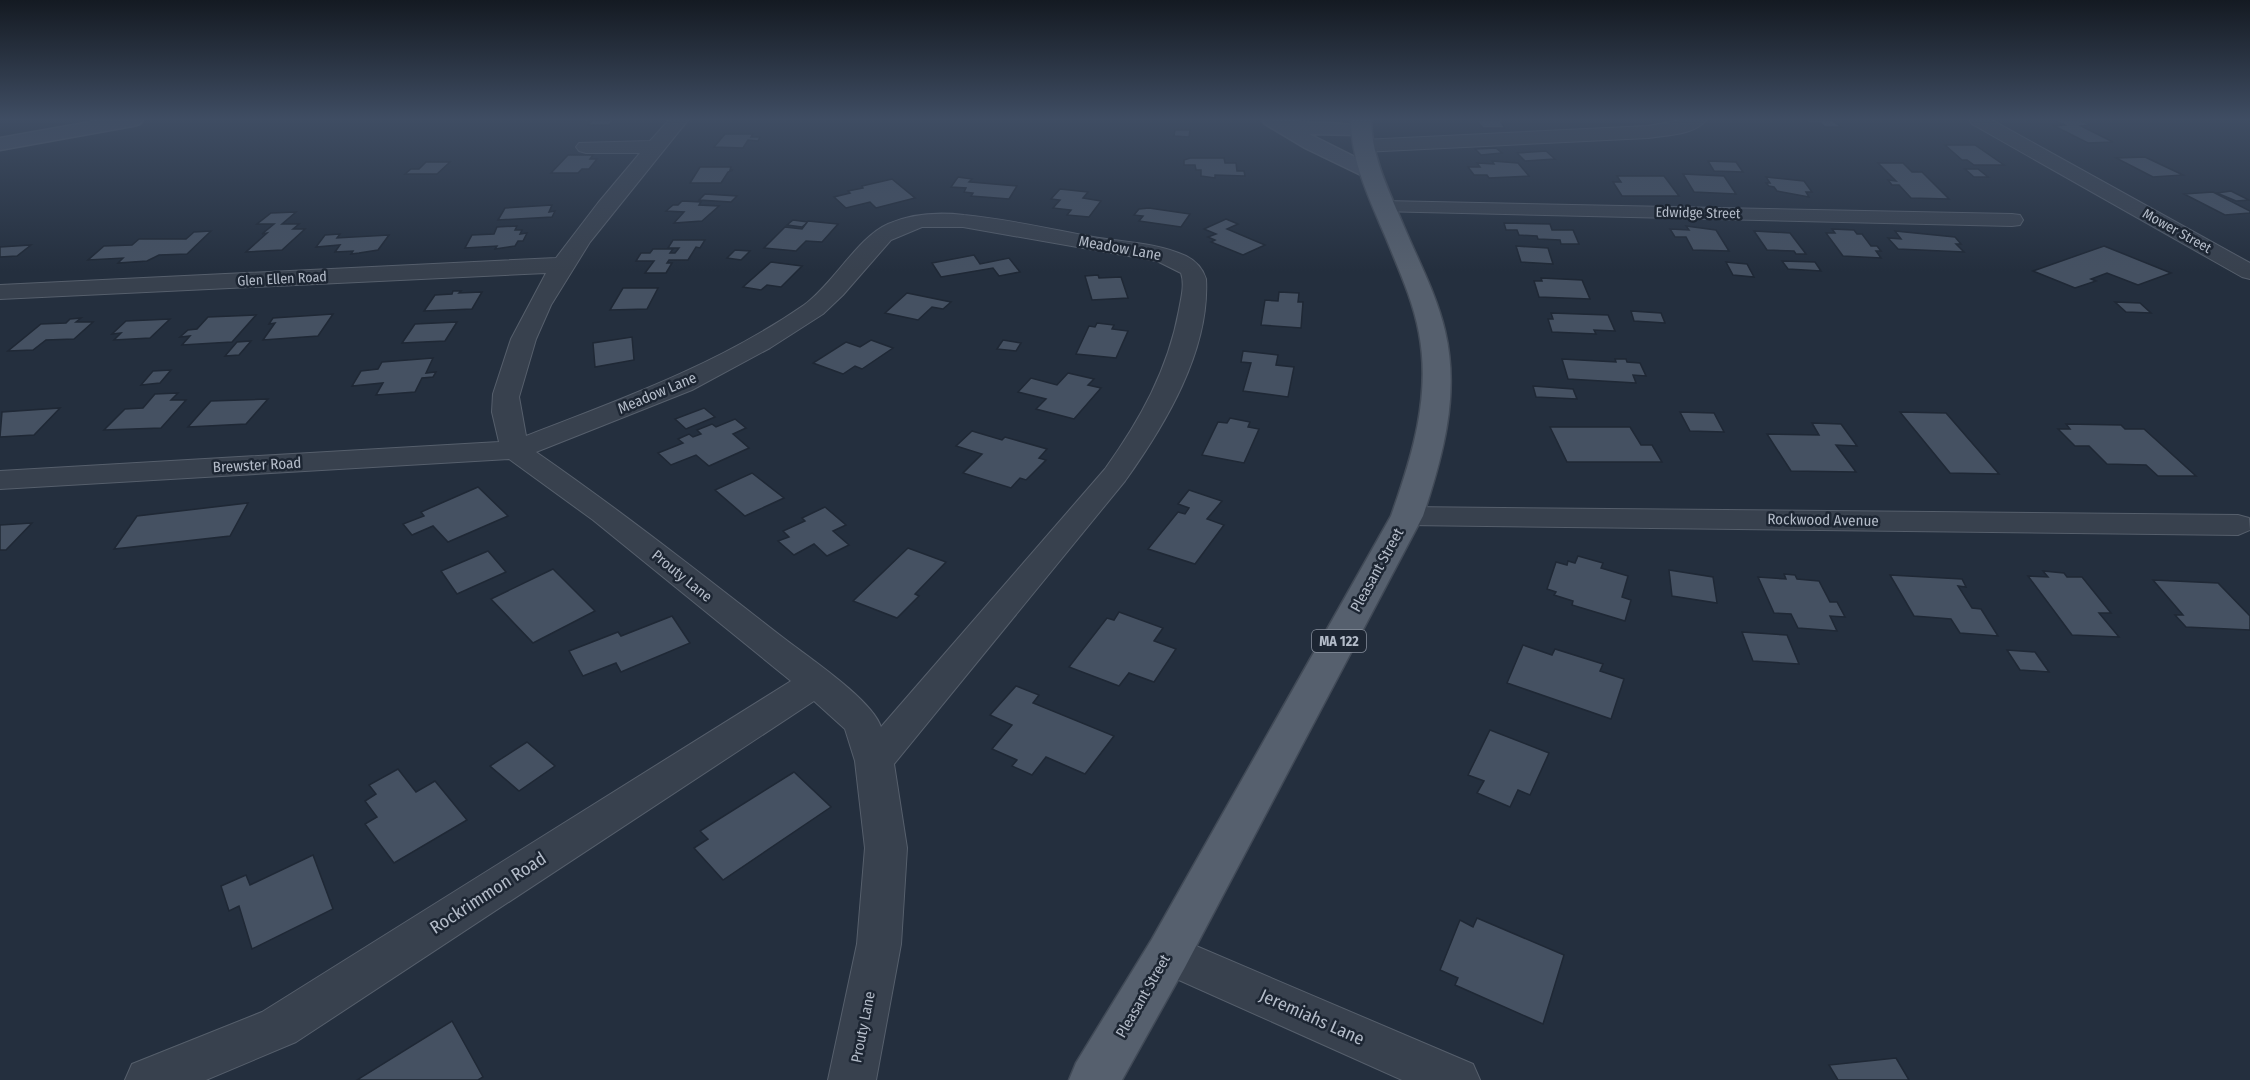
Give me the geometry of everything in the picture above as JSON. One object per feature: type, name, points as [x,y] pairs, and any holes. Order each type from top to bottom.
[{"type":"main road","name":"Pleasant Street","points":[[1094,1080],[1168,954],[1407,516],[1430,447],[1435,410],[1436,372],[1432,334],[1424,304],[1384,207],[1373,170]]},
{"type":"street","points":[[515,450],[505,400],[518,349],[540,303],[563,265],[634,170]]},
{"type":"street","name":"Mower Street","points":[[2069,170],[2250,272]]},
{"type":"street","name":"Edwidge Street","points":[[1384,207],[2012,220]]},
{"type":"street","name":"Meadow Lane","points":[[515,450],[683,384],[761,343],[814,309],[839,286],[877,240],[905,225],[930,220],[963,221],[1160,255],[1188,268],[1193,274],[1195,284],[1185,346],[1171,384],[1150,425],[1115,475],[874,761]]},
{"type":"street","name":"Glen Ellen Road","points":[[0,292],[563,265]]},
{"type":"street","name":"Brewster Road","points":[[0,480],[515,450]]},
{"type":"street","name":"Prouty Lane","points":[[515,450],[604,513],[816,682],[861,722],[874,761],[886,848],[879,944],[852,1080]]},
{"type":"street","name":"Rockwood Avenue","points":[[1407,516],[2238,525]]},
{"type":"street","name":"Rockrimmon Road","points":[[149,1080],[279,1027],[816,682]]},
{"type":"street","name":"Jeremiahs Lane","points":[[1168,954],[1456,1080]]},
{"type":"building","points":[[409,170],[441,170],[437,174],[405,174]]},
{"type":"building","points":[[553,170],[581,170],[578,173],[551,173]]},
{"type":"building","points":[[698,170],[732,170],[728,172],[721,183],[690,183]]},
{"type":"building","points":[[1201,170],[1237,170],[1244,171],[1245,176],[1215,175],[1215,178],[1201,176]]},
{"type":"building","points":[[1471,170],[1524,170],[1529,176],[1489,178],[1487,175],[1474,175]]},
{"type":"building","points":[[1742,170],[1743,172],[1714,171]]},
{"type":"building","points":[[1885,170],[1922,172],[1949,199],[1911,198],[1899,185],[1892,185],[1888,180],[1896,181]]},
{"type":"building","points":[[1967,170],[1980,170],[1988,177],[1974,177]]},
{"type":"building","points":[[2140,170],[2173,170],[2183,175],[2153,177]]},
{"type":"building","points":[[1683,174],[1724,176],[1736,194],[1694,192]]},
{"type":"building","points":[[1617,176],[1664,176],[1679,196],[1622,196],[1613,182],[1621,182]]},
{"type":"building","points":[[958,177],[972,179],[969,182],[1017,186],[1009,199],[971,196],[973,193],[964,192],[966,188],[951,187]]},
{"type":"building","points":[[1766,177],[1804,181],[1812,192],[1806,192],[1809,197],[1777,191],[1766,183],[1770,183]]},
{"type":"building","points":[[892,179],[915,198],[876,208],[870,202],[846,208],[834,197],[863,188],[862,186]]},
{"type":"building","points":[[1060,189],[1088,192],[1083,198],[1101,201],[1089,217],[1067,215],[1071,210],[1053,208],[1060,200],[1051,199]]},
{"type":"building","points":[[2231,191],[2249,200],[2236,201],[2217,193]]},
{"type":"building","points":[[2213,192],[2250,213],[2225,215],[2184,194]]},
{"type":"building","points":[[705,194],[737,196],[731,202],[699,200]]},
{"type":"building","points":[[682,201],[719,206],[702,221],[674,223],[684,212],[666,211]]},
{"type":"building","points":[[552,205],[549,212],[555,211],[552,217],[498,220],[505,208]]},
{"type":"building","points":[[1149,208],[1190,214],[1181,227],[1139,221],[1143,216],[1134,215],[1139,209]]},
{"type":"building","points":[[296,212],[282,224],[299,224],[293,229],[305,229],[282,250],[246,252],[274,224],[257,224],[271,213]]},
{"type":"building","points":[[1226,219],[1238,224],[1227,229],[1265,245],[1243,255],[1211,242],[1215,240],[1208,237],[1216,234],[1204,229]]},
{"type":"building","points":[[793,220],[808,222],[802,227],[787,225]]},
{"type":"building","points":[[808,221],[838,224],[822,242],[806,241],[796,251],[764,248],[785,227],[802,229]]},
{"type":"building","points":[[1504,223],[1550,224],[1552,230],[1573,230],[1579,244],[1561,244],[1560,240],[1519,235],[1517,230],[1506,230]]},
{"type":"building","points":[[517,226],[515,230],[522,230],[520,234],[527,233],[523,241],[518,241],[515,246],[495,249],[497,246],[465,248],[472,235],[494,234],[497,227]]},
{"type":"building","points":[[1686,226],[1716,230],[1729,251],[1693,250],[1686,237],[1675,237],[1670,229],[1689,230]]},
{"type":"building","points":[[1832,229],[1854,230],[1857,234],[1862,234],[1871,246],[1877,246],[1881,251],[1876,251],[1881,258],[1843,256],[1826,233],[1835,233]]},
{"type":"building","points":[[211,231],[187,254],[159,255],[147,261],[118,263],[123,258],[88,260],[104,246],[132,245],[139,239],[186,239],[194,232]]},
{"type":"building","points":[[1754,231],[1790,233],[1806,254],[1767,250]]},
{"type":"building","points":[[1895,231],[1955,237],[1961,244],[1956,244],[1964,252],[1898,249],[1888,238],[1901,239]]},
{"type":"building","points":[[340,234],[337,238],[389,235],[378,250],[351,254],[353,251],[335,252],[340,245],[316,247],[325,235]]},
{"type":"building","points":[[673,240],[705,240],[700,248],[696,247],[688,260],[669,260],[667,263],[672,263],[666,273],[645,273],[654,261],[636,261],[641,253],[650,253],[653,249],[673,249],[670,253],[675,253],[679,248],[668,248]]},
{"type":"building","points":[[31,245],[17,256],[0,257],[0,247]]},
{"type":"building","points":[[1516,246],[1548,248],[1553,264],[1521,262]]},
{"type":"building","points":[[2104,246],[2171,273],[2138,285],[2107,273],[2091,279],[2096,281],[2075,288],[2033,271]]},
{"type":"building","points":[[735,250],[750,251],[741,260],[727,258]]},
{"type":"building","points":[[974,255],[980,264],[1009,258],[1020,272],[999,276],[993,268],[941,277],[932,263]]},
{"type":"building","points":[[1782,261],[1815,262],[1821,271],[1788,269]]},
{"type":"building","points":[[771,262],[802,266],[781,287],[767,285],[761,290],[743,287]]},
{"type":"building","points":[[1726,262],[1747,264],[1754,277],[1733,275]]},
{"type":"building","points":[[1098,275],[1099,278],[1121,277],[1128,298],[1092,300],[1085,276]]},
{"type":"building","points":[[1541,278],[1582,280],[1590,299],[1539,297],[1534,281],[1542,281]]},
{"type":"building","points":[[623,288],[658,288],[647,309],[610,310]]},
{"type":"building","points":[[453,291],[482,292],[472,309],[424,311],[435,295],[452,294]]},
{"type":"building","points":[[1279,292],[1299,293],[1298,302],[1303,302],[1301,328],[1261,325],[1265,300],[1278,301]]},
{"type":"building","points":[[907,293],[951,302],[943,309],[932,307],[918,320],[885,313]]},
{"type":"building","points":[[2115,302],[2140,303],[2151,313],[2126,312]]},
{"type":"building","points":[[1631,311],[1661,313],[1665,323],[1634,321]]},
{"type":"building","points":[[1551,313],[1608,315],[1615,331],[1594,330],[1596,334],[1552,332],[1548,319],[1553,319]]},
{"type":"building","points":[[333,314],[318,336],[263,340],[275,323],[269,324],[273,318]]},
{"type":"building","points":[[256,315],[232,342],[182,345],[190,336],[180,337],[188,330],[197,329],[208,317]]},
{"type":"building","points":[[81,318],[76,322],[93,322],[74,339],[46,340],[33,350],[8,351],[41,324],[66,323],[70,319]]},
{"type":"building","points":[[170,319],[150,338],[114,340],[121,333],[112,334],[126,321]]},
{"type":"building","points":[[457,322],[445,341],[402,343],[415,324]]},
{"type":"building","points":[[1097,323],[1114,325],[1112,329],[1128,331],[1116,358],[1076,354],[1089,326],[1095,327]]},
{"type":"building","points":[[632,337],[634,360],[595,367],[593,343]]},
{"type":"building","points":[[871,340],[893,348],[862,369],[855,366],[843,374],[813,363],[846,342],[860,347]]},
{"type":"building","points":[[1003,340],[1021,343],[1016,351],[997,349]]},
{"type":"building","points":[[251,341],[239,355],[225,356],[237,342]]},
{"type":"building","points":[[1243,351],[1278,355],[1276,365],[1294,367],[1288,397],[1243,391],[1251,363],[1241,362]]},
{"type":"building","points":[[433,358],[426,373],[436,372],[433,377],[422,378],[415,392],[376,395],[383,383],[352,386],[361,371],[378,369],[382,362]]},
{"type":"building","points":[[1562,359],[1616,362],[1615,359],[1626,359],[1627,362],[1640,363],[1646,376],[1633,375],[1636,383],[1568,379]]},
{"type":"building","points":[[171,370],[160,383],[141,385],[153,371]]},
{"type":"building","points":[[1068,373],[1094,379],[1088,385],[1101,388],[1074,419],[1036,409],[1046,399],[1018,392],[1031,378],[1057,385]]},
{"type":"building","points":[[1533,386],[1573,389],[1577,399],[1536,397]]},
{"type":"building","points":[[178,393],[171,400],[186,400],[161,428],[104,430],[125,409],[143,408],[155,394]]},
{"type":"building","points":[[268,399],[246,424],[188,427],[211,401]]},
{"type":"building","points":[[60,408],[34,435],[0,437],[2,412]]},
{"type":"building","points":[[704,408],[715,417],[686,429],[675,419]]},
{"type":"building","points":[[1680,412],[1714,413],[1724,432],[1690,431]]},
{"type":"building","points":[[1900,412],[1946,413],[1999,474],[1950,473]]},
{"type":"building","points":[[1230,418],[1250,422],[1248,427],[1259,429],[1244,463],[1202,455],[1218,422],[1227,423]]},
{"type":"building","points":[[735,419],[746,428],[733,434],[749,448],[709,466],[696,455],[671,465],[658,453],[683,443],[678,439],[689,434],[693,437],[701,434],[697,430],[712,424],[716,427]]},
{"type":"building","points":[[1812,423],[1841,424],[1857,446],[1836,445],[1856,472],[1791,471],[1767,434],[1819,435]]},
{"type":"building","points":[[2066,424],[2121,425],[2125,429],[2144,429],[2196,476],[2158,476],[2146,465],[2107,464],[2089,446],[2075,446],[2058,429],[2070,429]]},
{"type":"building","points":[[1550,427],[1630,427],[1641,445],[1652,445],[1662,462],[1567,462]]},
{"type":"building","points":[[972,431],[1002,440],[1005,437],[1047,449],[1039,458],[1046,460],[1026,480],[1020,478],[1011,488],[963,473],[982,454],[956,446]]},
{"type":"building","points":[[752,473],[784,498],[745,516],[715,490]]},
{"type":"building","points":[[478,487],[508,516],[448,542],[433,526],[412,535],[403,524],[424,516],[421,512]]},
{"type":"building","points":[[1189,490],[1222,501],[1207,519],[1224,525],[1195,564],[1148,549],[1178,512],[1185,514],[1189,508],[1178,504]]},
{"type":"building","points":[[248,503],[230,536],[114,549],[137,516]]},
{"type":"building","points":[[825,507],[846,525],[833,531],[849,545],[827,556],[814,544],[794,555],[778,541],[789,537],[783,531],[805,521],[802,518]]},
{"type":"building","points":[[32,523],[6,550],[0,550],[0,525]]},
{"type":"building","points":[[908,548],[946,562],[915,594],[919,596],[897,618],[853,601]]},
{"type":"building","points":[[488,551],[506,572],[457,594],[441,571]]},
{"type":"building","points":[[1578,556],[1603,563],[1601,568],[1628,576],[1622,597],[1631,600],[1625,621],[1572,605],[1573,601],[1554,595],[1556,592],[1547,589],[1556,562],[1567,565],[1568,561],[1575,563]]},
{"type":"building","points":[[553,569],[595,611],[533,643],[491,599]]},
{"type":"building","points":[[1669,570],[1713,577],[1717,603],[1672,596]]},
{"type":"building","points":[[2043,571],[2064,573],[2067,577],[2082,577],[2111,613],[2099,613],[2119,637],[2072,635],[2028,576],[2048,577]]},
{"type":"building","points":[[1784,574],[1795,575],[1797,579],[1819,581],[1830,602],[1837,602],[1845,617],[1830,616],[1837,631],[1798,628],[1791,614],[1774,613],[1758,577],[1786,579]]},
{"type":"building","points":[[1890,575],[1962,579],[1966,587],[1958,586],[1972,608],[1981,609],[1998,636],[1960,633],[1951,619],[1914,616]]},
{"type":"building","points":[[2153,580],[2218,583],[2250,616],[2250,630],[2186,627],[2175,615],[2183,615]]},
{"type":"building","points":[[1119,612],[1163,628],[1154,641],[1176,649],[1154,682],[1129,673],[1119,686],[1069,667],[1107,618],[1114,620]]},
{"type":"building","points":[[672,616],[690,643],[621,672],[616,663],[583,676],[569,651],[618,632],[621,636]]},
{"type":"building","points":[[1742,632],[1787,635],[1799,664],[1753,661]]},
{"type":"building","points":[[1523,645],[1552,655],[1555,649],[1603,664],[1600,671],[1624,679],[1611,719],[1507,683]]},
{"type":"building","points":[[2007,650],[2035,652],[2049,672],[2020,670]]},
{"type":"building","points":[[1016,686],[1039,695],[1033,703],[1114,736],[1085,774],[1046,757],[1032,775],[1012,766],[1017,760],[992,749],[1012,725],[990,715]]},
{"type":"building","points":[[1490,730],[1549,753],[1530,795],[1518,790],[1510,807],[1477,793],[1484,781],[1468,775]]},
{"type":"building","points":[[527,742],[555,766],[519,791],[490,766]]},
{"type":"building","points":[[398,769],[416,792],[435,781],[467,820],[394,863],[365,824],[377,817],[365,801],[376,794],[369,785]]},
{"type":"building","points":[[794,772],[831,807],[723,880],[694,848],[708,839],[700,831]]},
{"type":"building","points":[[313,855],[333,909],[252,949],[239,906],[229,911],[221,886],[246,875],[250,885]]},
{"type":"building","points":[[1477,918],[1564,955],[1543,1024],[1455,985],[1458,978],[1440,970],[1460,920],[1473,927]]},
{"type":"building","points":[[452,1021],[483,1077],[478,1080],[357,1080]]},
{"type":"building","points":[[1896,1058],[1909,1080],[1838,1080],[1829,1065]]}]
